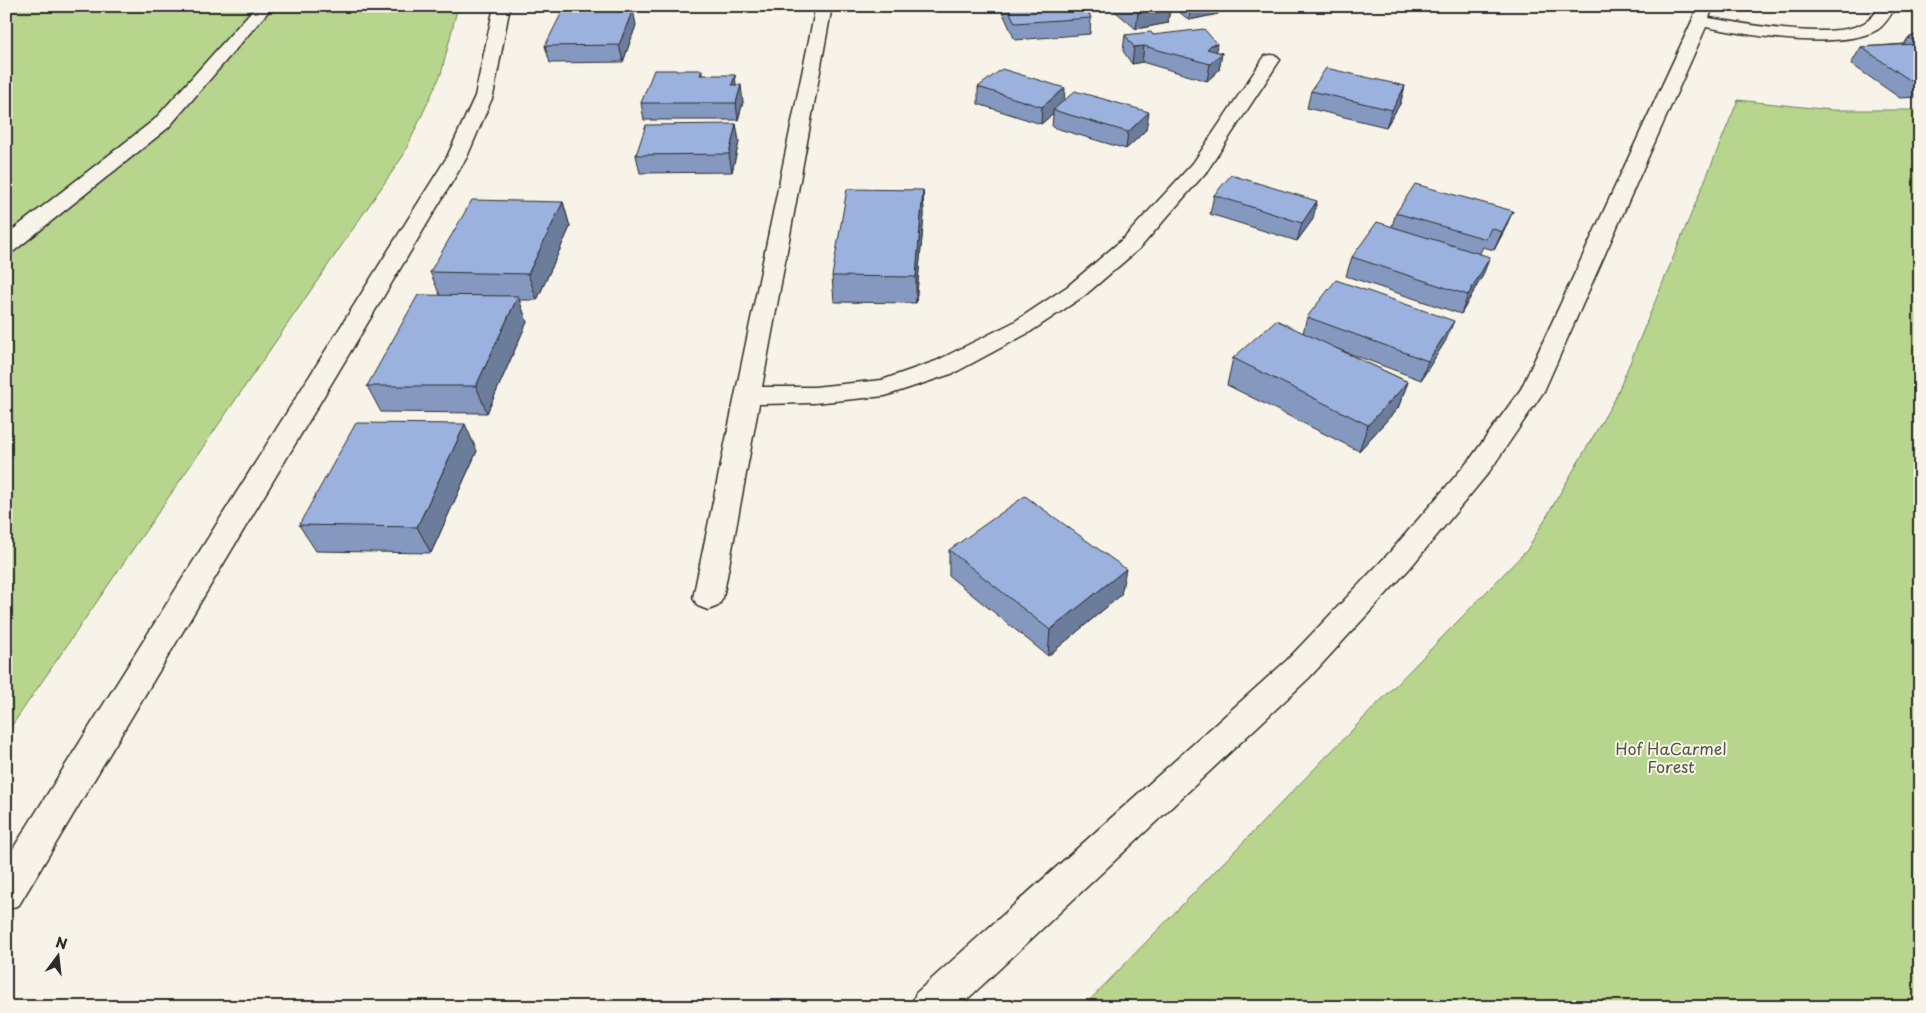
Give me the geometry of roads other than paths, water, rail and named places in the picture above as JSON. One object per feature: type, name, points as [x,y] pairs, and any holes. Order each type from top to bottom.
[{"type":"street","points":[[6,246],[161,124],[265,6]]},
{"type":"street","points":[[6,894],[457,156],[484,96],[502,6]]},
{"type":"street","points":[[708,598],[824,6]]},
{"type":"street","points":[[930,1007],[1298,670],[1400,560],[1480,465],[1532,391],[1702,14],[1744,29],[1809,34],[1843,33],[1869,28],[1882,17],[1888,6]]},
{"type":"street","points":[[747,396],[814,395],[884,388],[945,367],[1022,326],[1076,291],[1132,243],[1200,167],[1271,60]]},
{"type":"park label","name":"Hof HaCarmel Forest","points":[[1671,758]]}]
